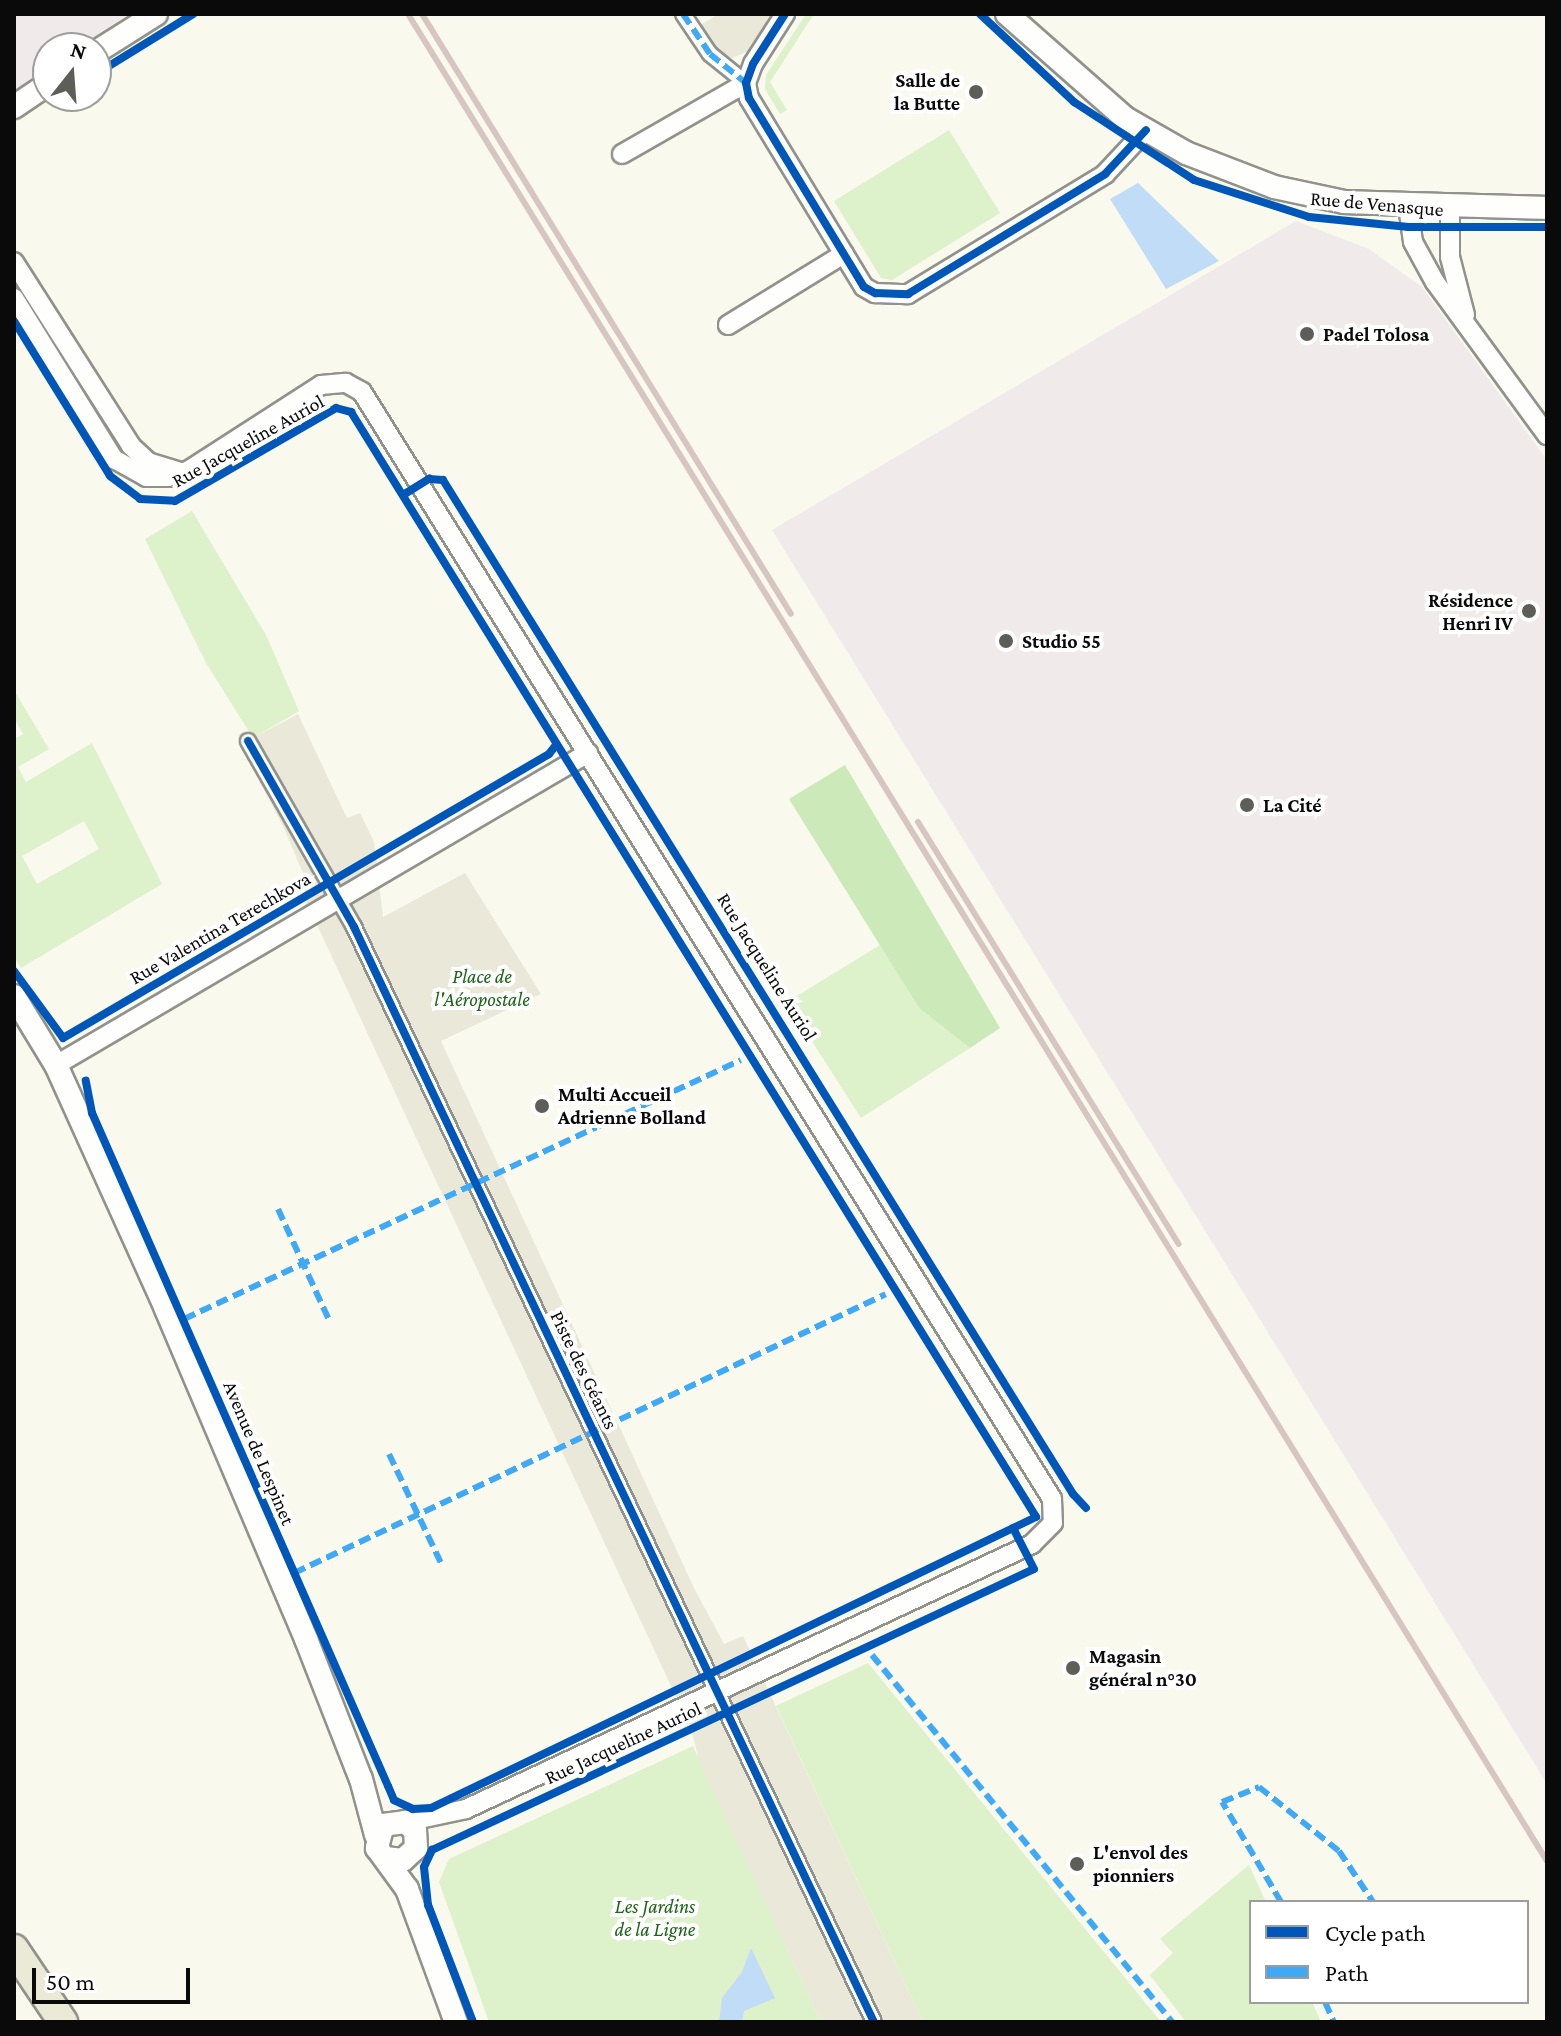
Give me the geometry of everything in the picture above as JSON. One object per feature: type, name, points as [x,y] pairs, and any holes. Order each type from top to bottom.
[{"type":"main road","points":[[14,1949],[63,2022]]},
{"type":"street","points":[[112,42],[156,14]]},
{"type":"street","points":[[683,14],[710,54],[746,83],[749,98],[864,287],[875,293],[908,294],[1105,174],[1146,130]]},
{"type":"street","points":[[622,154],[746,83],[785,14]]},
{"type":"street","name":"Rue de Venasque","points":[[1007,14],[1097,97],[1146,130],[1186,153],[1274,187],[1344,202],[1547,208]]},
{"type":"street","points":[[1408,206],[1413,242],[1476,340],[1547,435]]},
{"type":"street","points":[[1450,207],[1454,285],[1476,340]]},
{"type":"street","points":[[728,325],[844,254]]},
{"type":"street","name":"Rue Jacqueline Auriol","points":[[14,262],[131,446],[159,467],[189,470]]},
{"type":"street","name":"Rue Jacqueline Auriol","points":[[14,298],[114,459],[146,477],[189,470],[321,385],[346,383],[362,392],[1052,1499],[1055,1515],[1049,1530],[1032,1544],[449,1816],[402,1821]]},
{"type":"street","name":"Piste des Géants","points":[[248,741],[341,902],[874,2022]]},
{"type":"street","name":"Rue Valentina Terechkova","points":[[56,1065],[341,902],[588,753]]},
{"type":"street","name":"Avenue de Lespinet","points":[[14,996],[56,1065],[166,1309],[361,1779],[376,1835]]},
{"type":"street","name":"Avenue de Lespinet","points":[[361,1779],[402,1821]]},
{"type":"street","name":"Rue Jacqueline Auriol","points":[[414,1852],[449,1816]]},
{"type":"street","points":[[407,1889],[415,1831],[402,1821],[383,1825],[376,1835],[377,1848],[407,1889],[456,2022]]},
{"type":"street","points":[[385,1858],[397,1862],[414,1852]]},
{"type":"shaded area","points":[[14,14],[129,14],[101,32],[32,32],[32,78],[14,91]]},
{"type":"shaded area","points":[[718,14],[770,14],[766,21],[771,24],[754,49],[732,58],[717,51],[699,26]]},
{"type":"shaded area","points":[[1296,221],[1369,249],[1422,287],[1547,460],[1547,1784],[772,530]]},
{"type":"shaded area","points":[[298,714],[347,818],[360,813],[374,842],[383,917],[465,873],[541,994],[441,1041],[694,1588],[724,1644],[743,1636],[923,2022],[821,2022],[699,1760],[691,1729],[298,884],[306,880],[283,826],[240,745]]},
{"type":"green space","points":[[806,14],[814,14],[770,82],[787,110],[780,114],[765,89],[766,75]]},
{"type":"green space","points":[[949,130],[1000,213],[892,280],[881,278],[834,201]]},
{"type":"green space","points":[[192,511],[266,635],[299,711],[253,738],[206,663],[145,539]]},
{"type":"green space","points":[[14,690],[49,749],[18,767],[26,782],[92,743],[162,884],[21,968],[14,957],[14,739],[23,734],[14,718]],"holes":[[[84,821],[99,849],[37,884],[22,856]]]},
{"type":"green space","points":[[845,765],[1000,1028],[970,1048],[919,1008],[789,799]]},
{"type":"green space","points":[[880,945],[919,1008],[970,1048],[861,1118],[787,1002]]},
{"type":"green space","points":[[868,1663],[1161,2022],[923,2022],[776,1706]]},
{"type":"green space","name":"Les Jardins de la Ligne","points":[[693,1746],[821,2022],[489,2022],[439,1882],[449,1859]]},
{"type":"green space","points":[[1249,1865],[1265,1900],[1249,1900],[1249,2004],[1313,2004],[1320,2020],[1186,2022],[1150,1975],[1173,1953],[1160,1939]]},
{"type":"water","points":[[1138,183],[1219,261],[1166,289],[1110,199]]},
{"type":"water","points":[[751,1948],[775,1998],[744,2011],[742,2022],[719,2022],[722,1998],[742,1972]]},
{"type":"railway","points":[[408,14],[1547,1861]]},
{"type":"railway","points":[[422,14],[791,614]]},
{"type":"railway","points":[[918,822],[1179,1244]]},
{"type":"marked path","points":[[683,14],[710,54],[746,83]]},
{"type":"marked path","points":[[184,1319],[741,1060]]},
{"type":"marked path","points":[[278,1209],[329,1320]]},
{"type":"marked path","points":[[294,1573],[886,1294]]},
{"type":"marked path","points":[[389,1454],[441,1563]]},
{"type":"marked path","points":[[872,1655],[1172,2022]]},
{"type":"marked path","points":[[1280,1900],[1222,1802],[1259,1787],[1339,1851],[1372,1900]]},
{"type":"marked path","points":[[1326,2004],[1334,2022]]},
{"type":"cycle path","points":[[112,64],[193,14]]},
{"type":"cycle path","points":[[785,14],[753,64],[746,83],[749,98],[864,287],[875,293],[908,294],[1105,174],[1146,130]]},
{"type":"cycle path","points":[[980,14],[1074,102],[1194,180],[1309,217],[1409,227],[1547,227]]},
{"type":"cycle path","points":[[14,321],[110,476],[140,499],[175,501],[336,408],[351,412],[1036,1517],[431,1808],[413,1809],[394,1800],[92,1113],[86,1081]]},
{"type":"cycle path","points":[[403,495],[429,479],[443,480],[1073,1494],[1086,1508]]},
{"type":"cycle path","points":[[248,741],[354,927],[874,2022]]},
{"type":"cycle path","points":[[14,971],[63,1038],[549,754],[556,745]]},
{"type":"cycle path","points":[[473,2022],[428,1905],[424,1867],[432,1850],[1034,1569],[1013,1528]]},
{"type":"place","name":"Salle de la Butte","points":[[976,92]]},
{"type":"place","name":"Padel Tolosa","points":[[1307,334]]},
{"type":"place","name":"Résidence Henri IV","points":[[1529,611]]},
{"type":"place","name":"Studio 55","points":[[1006,641]]},
{"type":"place","name":"La Cité","points":[[1247,805]]},
{"type":"place","name":"Multi Accueil Adrienne Bolland","points":[[542,1106]]},
{"type":"place","name":"Magasin général n°30","points":[[1073,1668]]},
{"type":"place","name":"L'envol des pionniers","points":[[1077,1864]]},
{"type":"park label","name":"Place de l'Aéropostale","points":[[482,988]]}]
